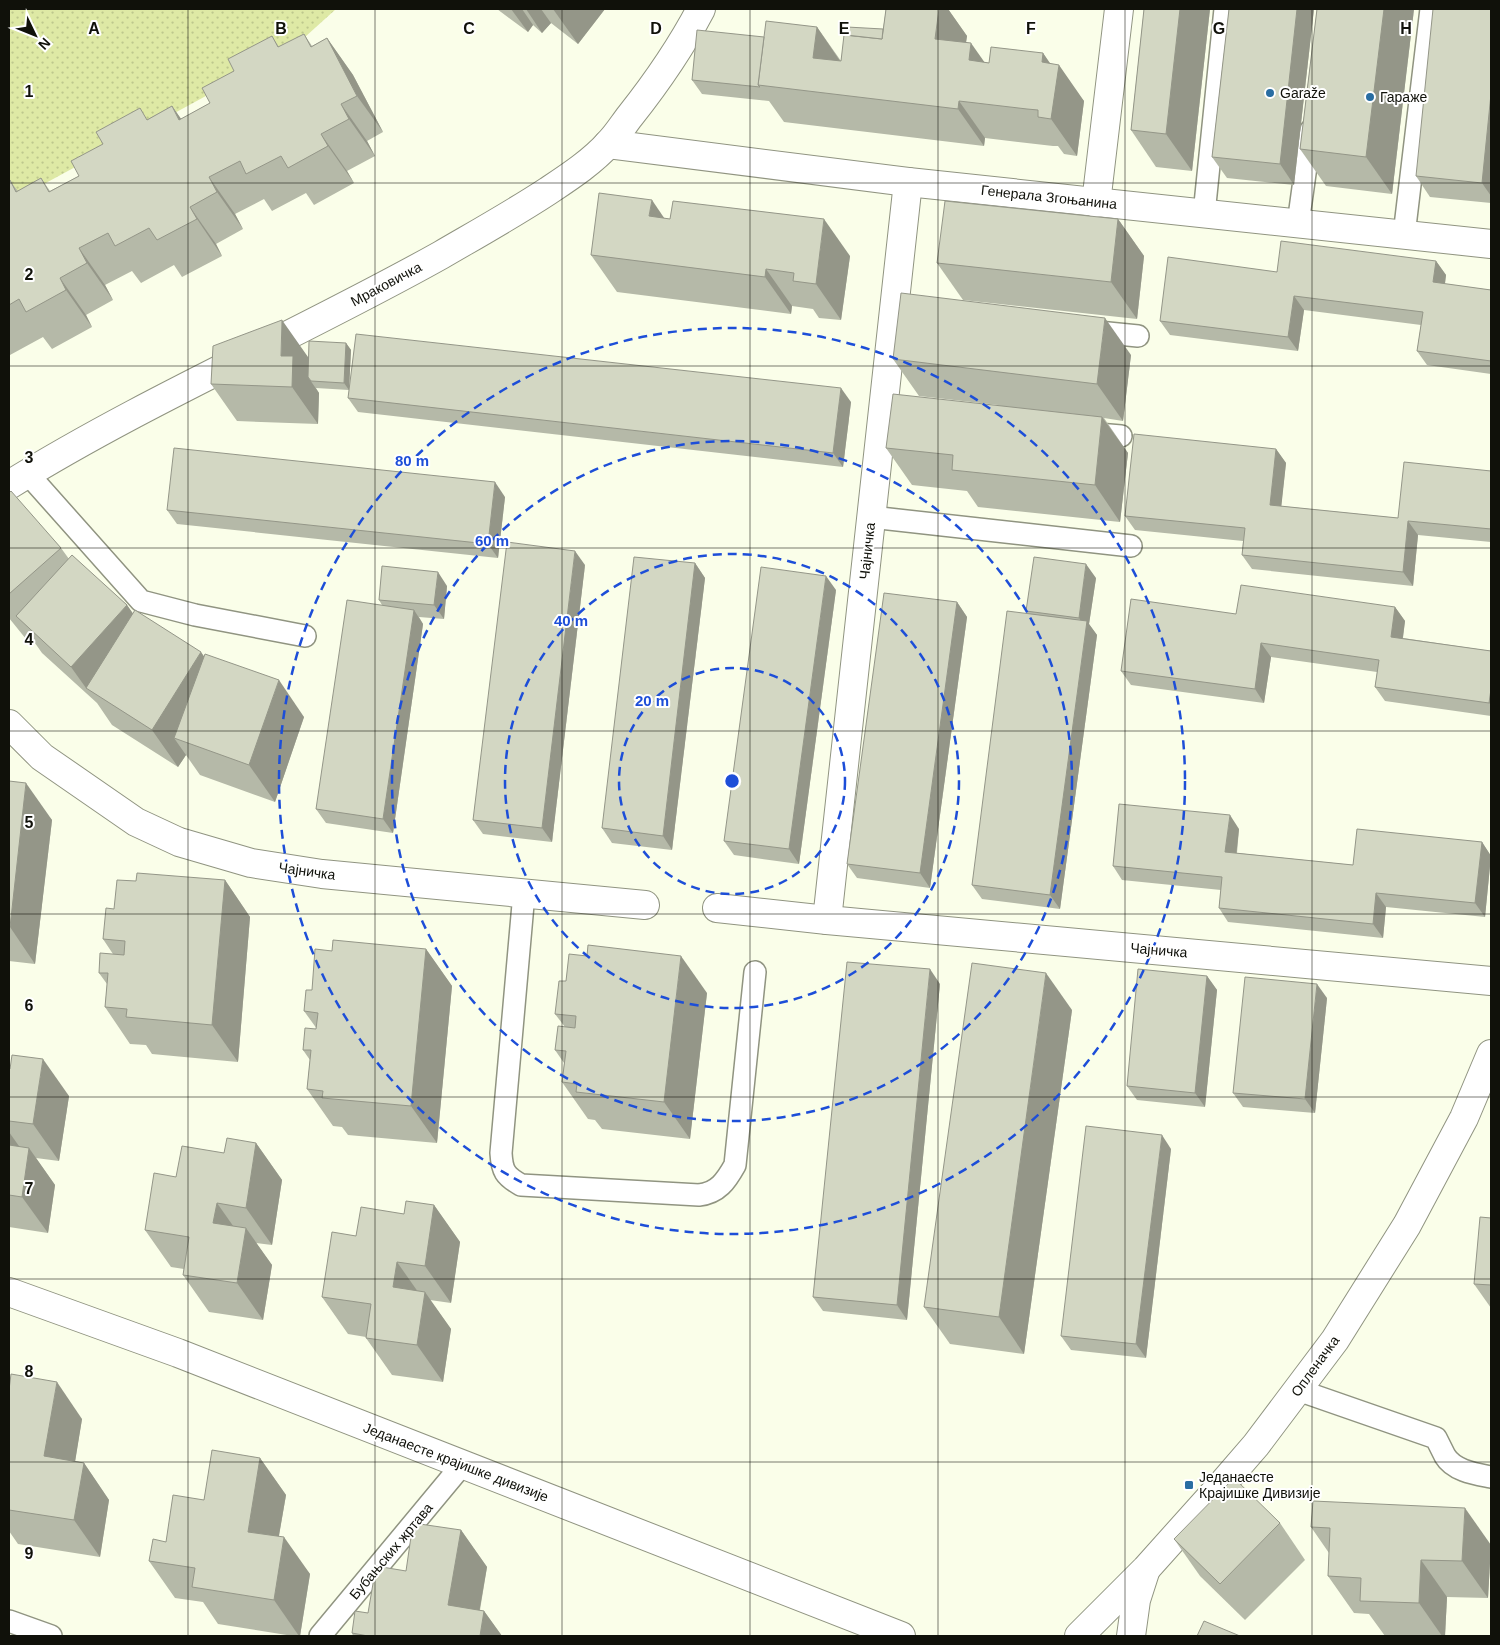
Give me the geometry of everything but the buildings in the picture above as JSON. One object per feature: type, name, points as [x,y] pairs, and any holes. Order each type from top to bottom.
[{"type":"street","name":"Мраковичка","points":[[18,479],[114,424],[302,329],[471,238],[556,186],[582,168],[608,144],[667,67],[701,9]]},
{"type":"street","points":[[1096,202],[1120,9]]},
{"type":"street","name":"Генерала Згоњанина","points":[[608,144],[908,182],[1491,244]]},
{"type":"street","name":"Чајничка","points":[[827,920],[871,516],[892,415],[904,310],[908,182]]},
{"type":"street","name":"Чајничка","points":[[9,724],[42,758],[136,822],[179,842],[250,863],[322,874],[645,905]]},
{"type":"street","name":"Чајничка","points":[[717,908],[827,920],[1491,981]]},
{"type":"street","name":"Опленачка","points":[[1079,1636],[1146,1569],[1250,1453],[1335,1340],[1407,1226],[1464,1118],[1491,1054]]},
{"type":"street","name":"Једанаесте крајишке дивизије","points":[[9,1292],[178,1353],[886,1633]]},
{"type":"street","points":[[1131,1636],[1136,1600],[1146,1569]]},
{"type":"lane","points":[[1204,214],[1225,9]]},
{"type":"lane","points":[[1404,235],[1431,9]]},
{"type":"lane","points":[[1298,224],[1314,107]]},
{"type":"lane","points":[[1069,329],[1138,336]]},
{"type":"lane","points":[[1071,432],[1121,436]]},
{"type":"lane","points":[[18,479],[140,601],[195,615],[305,636]]},
{"type":"lane","points":[[871,516],[1131,546]]},
{"type":"lane","points":[[524,893],[501,1153],[503,1169],[510,1178],[521,1185],[699,1196],[713,1192],[722,1186],[735,1165],[755,972]]},
{"type":"lane","points":[[1298,1390],[1436,1438],[1452,1465],[1491,1477]]},
{"type":"lane","name":"Бубањских жртава","points":[[320,1636],[462,1465]]},
{"type":"lane","points":[[9,1621],[51,1636]]},
{"type":"green space","points":[[9,9],[336,9],[305,37],[259,67],[9,203]]},
{"type":"place","name":"Garaže","points":[[1270,93]]},
{"type":"place","name":"Гараже","points":[[1370,97]]},
{"type":"place","name":"Једанаесте Крајишке Дивизије","points":[[1189,1485]]}]
